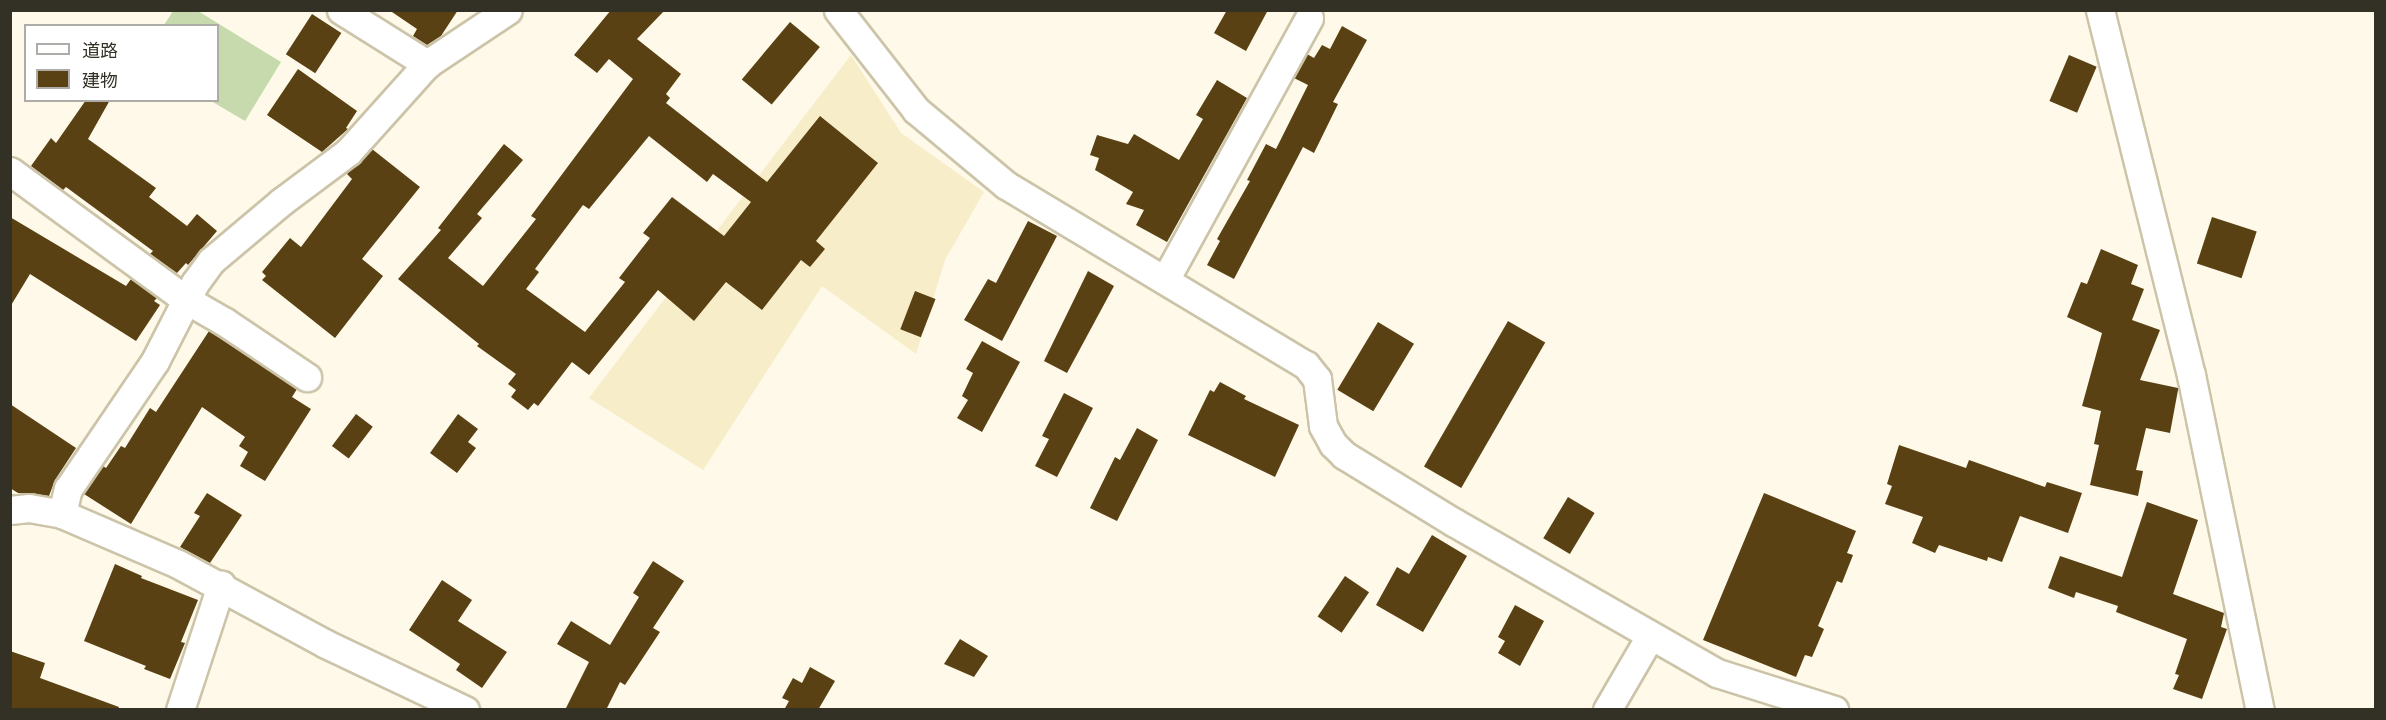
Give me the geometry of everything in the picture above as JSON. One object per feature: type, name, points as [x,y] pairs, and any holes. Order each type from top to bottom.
[{"type":"street","points":[[341,10],[427,64]]},
{"type":"street","points":[[62,514],[68,489],[155,362],[185,299],[212,261],[281,202],[348,152],[427,64],[508,10]]},
{"type":"street","points":[[838,10],[916,110],[997,177],[1306,365],[1317,379],[1323,426],[1333,444],[1344,455],[1650,636],[1717,673],[1834,710]]},
{"type":"street","points":[[2100,10],[2191,375],[2260,710]]},
{"type":"street","points":[[1165,280],[1309,18]]},
{"type":"street","points":[[10,171],[185,299],[225,322],[308,377]]},
{"type":"street","points":[[10,510],[29,508],[62,514],[178,564],[221,585],[326,644],[465,710]]},
{"type":"street","points":[[180,710],[221,585]]},
{"type":"street","points":[[1607,710],[1650,636]]},
{"type":"shaded area","points":[[851,55],[901,133],[984,192],[945,260],[916,354],[822,286],[703,470],[589,398]]},
{"type":"green space","points":[[173,11],[198,11],[281,62],[245,121],[213,102],[219,102],[219,24],[165,24]]},
{"type":"building","points":[[389,10],[458,10],[441,36],[427,45],[413,36],[417,29]]},
{"type":"building","points":[[611,10],[665,10],[637,39],[681,74],[666,94],[670,98],[666,103],[767,182],[820,116],[878,163],[816,241],[825,249],[810,267],[801,260],[762,310],[726,282],[694,321],[658,290],[589,375],[572,362],[538,406],[534,403],[528,410],[511,397],[516,390],[508,384],[516,374],[477,346],[479,344],[398,279],[441,230],[438,228],[504,144],[523,160],[477,214],[482,218],[448,258],[483,286],[536,219],[531,216],[633,79],[609,59],[597,73],[574,55]],"holes":[[[649,136],[707,182],[713,174],[751,202],[724,236],[672,197],[643,233],[650,238],[619,278],[625,282],[585,332],[526,289],[539,272],[535,269],[583,205],[589,209]]]},
{"type":"building","points":[[1227,10],[1268,10],[1246,51],[1214,33]]},
{"type":"building","points":[[312,14],[341,33],[315,73],[286,54]]},
{"type":"building","points":[[790,22],[820,47],[772,105],[742,79]]},
{"type":"building","points":[[1342,26],[1367,40],[1333,102],[1338,104],[1314,153],[1303,147],[1234,279],[1207,265],[1220,241],[1217,239],[1250,181],[1247,180],[1266,144],[1276,149],[1308,85],[1294,78],[1307,54],[1314,58],[1322,45],[1330,49]]},
{"type":"building","points":[[2069,55],[2097,67],[2077,113],[2049,101]]},
{"type":"building","points":[[298,69],[357,111],[346,128],[348,129],[322,152],[267,115]]},
{"type":"building","points":[[1217,80],[1247,98],[1167,242],[1136,225],[1144,210],[1126,204],[1133,192],[1095,170],[1099,158],[1090,155],[1097,135],[1128,144],[1134,134],[1179,160],[1203,119],[1196,115]]},
{"type":"building","points":[[85,102],[109,102],[88,139],[156,188],[149,197],[187,226],[197,214],[217,231],[188,265],[186,263],[177,273],[150,254],[153,251],[66,187],[63,190],[31,166],[51,138],[56,143]]},
{"type":"building","points":[[372,149],[420,187],[362,259],[383,276],[335,338],[262,280],[266,276],[262,272],[290,238],[301,247],[352,179],[347,174]]},
{"type":"building","points":[[10,217],[126,286],[131,279],[157,298],[154,301],[160,305],[136,341],[30,274],[10,307]]},
{"type":"building","points":[[2212,217],[2257,232],[2242,278],[2197,264]]},
{"type":"building","points":[[1028,221],[1057,236],[1002,341],[964,320],[988,279],[996,283]]},
{"type":"building","points":[[2101,249],[2138,265],[2131,284],[2144,289],[2132,320],[2160,330],[2140,380],[2178,388],[2170,433],[2146,428],[2136,470],[2143,471],[2138,496],[2090,485],[2099,445],[2094,444],[2101,411],[2082,406],[2102,333],[2067,317],[2081,282],[2087,284]]},
{"type":"building","points":[[1088,271],[1114,286],[1067,373],[1044,361]]},
{"type":"building","points":[[915,291],[936,299],[921,337],[900,329]]},
{"type":"building","points":[[1508,321],[1545,342],[1461,488],[1424,466]]},
{"type":"building","points":[[1378,322],[1414,344],[1373,411],[1337,390]]},
{"type":"building","points":[[209,331],[297,389],[292,397],[311,409],[265,481],[240,466],[248,452],[239,446],[245,437],[202,407],[131,524],[84,494],[103,466],[106,468],[121,446],[125,448],[150,408],[156,412]]},
{"type":"building","points":[[982,341],[1020,362],[982,432],[957,418],[968,400],[962,396],[973,373],[966,369]]},
{"type":"building","points":[[1220,382],[1246,396],[1244,399],[1299,425],[1275,477],[1188,435],[1210,390],[1214,392]]},
{"type":"building","points":[[1064,393],[1093,408],[1057,477],[1035,466],[1049,439],[1042,436]]},
{"type":"building","points":[[10,404],[76,448],[55,480],[49,496],[18,493],[10,488]]},
{"type":"building","points":[[356,414],[373,427],[349,459],[332,446]]},
{"type":"building","points":[[458,414],[478,429],[468,442],[476,448],[457,473],[430,453]]},
{"type":"building","points":[[1137,428],[1158,440],[1117,521],[1090,508],[1115,457],[1120,460]]},
{"type":"building","points":[[1899,445],[1966,468],[1969,460],[2045,487],[2047,482],[2082,493],[2068,533],[2020,516],[2002,562],[1988,557],[1987,561],[1939,545],[1935,553],[1912,543],[1923,517],[1885,504],[1892,486],[1887,484]]},
{"type":"building","points":[[207,493],[242,515],[210,563],[180,547],[200,516],[194,513]]},
{"type":"building","points":[[1764,493],[1856,531],[1847,553],[1853,555],[1842,583],[1837,581],[1818,626],[1824,629],[1812,657],[1805,655],[1796,677],[1703,640]]},
{"type":"building","points":[[1568,497],[1595,513],[1570,554],[1543,538]]},
{"type":"building","points":[[2147,502],[2198,520],[2173,594],[2224,613],[2221,627],[2227,629],[2202,699],[2173,689],[2179,675],[2175,674],[2187,639],[2116,612],[2118,606],[2076,592],[2074,598],[2048,588],[2060,556],[2122,577]]},
{"type":"building","points":[[1432,535],[1467,556],[1423,632],[1376,605],[1397,567],[1409,574]]},
{"type":"building","points":[[653,561],[684,581],[653,628],[660,632],[625,685],[620,682],[606,710],[565,710],[589,662],[557,644],[571,621],[610,645],[639,597],[633,593]]},
{"type":"building","points":[[115,564],[142,576],[141,578],[198,600],[181,642],[185,643],[170,679],[144,669],[146,666],[84,641]]},
{"type":"building","points":[[1345,576],[1369,592],[1342,633],[1318,617]]},
{"type":"building","points":[[442,580],[472,600],[458,621],[507,652],[482,688],[456,670],[460,664],[409,630]]},
{"type":"building","points":[[1515,605],[1544,621],[1520,666],[1498,653],[1505,641],[1498,637]]},
{"type":"building","points":[[960,639],[988,656],[974,677],[944,664]]},
{"type":"building","points":[[10,651],[45,663],[40,678],[119,707],[118,710],[10,710]]},
{"type":"building","points":[[810,667],[835,681],[818,710],[784,710],[789,701],[782,698],[793,678],[802,683]]}]
